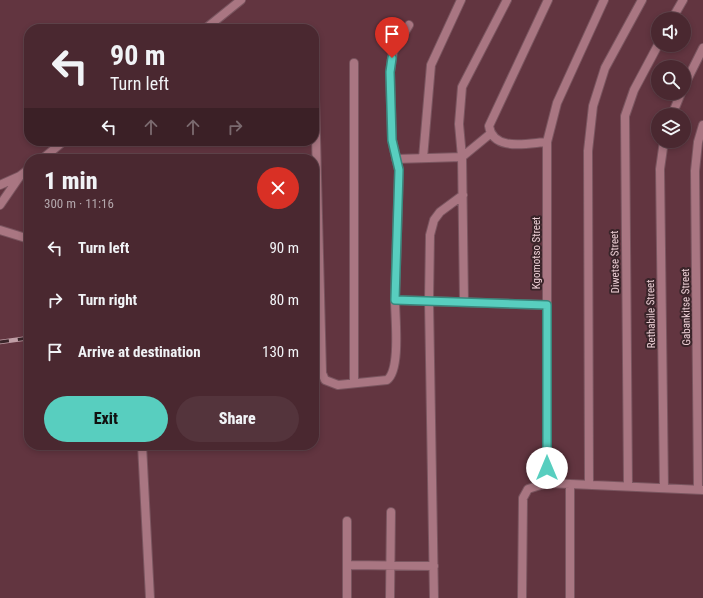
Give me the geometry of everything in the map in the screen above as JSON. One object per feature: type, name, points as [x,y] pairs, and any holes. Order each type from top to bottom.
[{"type":"street","points":[[211,24],[241,0]]},
{"type":"street","points":[[423,158],[431,65],[461,0]]},
{"type":"street","points":[[464,302],[462,157],[459,124],[462,87],[508,0]]},
{"type":"street","points":[[547,142],[506,144],[496,140],[490,134],[489,126],[548,0]]},
{"type":"street","name":"Kgomotso Street","points":[[547,483],[547,142],[557,103],[604,0]]},
{"type":"street","points":[[589,485],[588,151],[593,106],[605,68],[642,0]]},
{"type":"street","points":[[676,12],[683,0]]},
{"type":"street","points":[[319,238],[323,377],[331,384],[338,385],[387,380],[392,375],[395,363],[395,300],[399,170],[392,140],[390,64],[393,52],[409,25]]},
{"type":"street","points":[[691,72],[703,48]]},
{"type":"street","name":"Diwetse Street","points":[[628,486],[625,116],[634,90],[654,52]]},
{"type":"street","points":[[354,63],[354,384]]},
{"type":"street","name":"Gabankitse Street","points":[[701,490],[695,171],[698,142],[703,125]]},
{"type":"street","points":[[396,159],[462,157],[490,134]]},
{"type":"street","points":[[48,154],[58,146]]},
{"type":"street","name":"Rethabile Street","points":[[663,148],[660,169],[664,488]]},
{"type":"street","points":[[0,185],[24,173]]},
{"type":"street","points":[[0,205],[20,176]]},
{"type":"street","points":[[434,598],[429,301],[430,235],[434,220],[440,212],[462,195]]},
{"type":"street","points":[[0,230],[24,237]]},
{"type":"street","points":[[395,300],[547,305]]},
{"type":"street","points":[[142,450],[150,598]]},
{"type":"street","points":[[522,598],[523,498],[528,489],[547,483],[701,490]]},
{"type":"street","points":[[570,484],[570,598]]},
{"type":"street","points":[[390,598],[391,512]]},
{"type":"street","points":[[347,521],[347,598]]},
{"type":"street","points":[[347,565],[434,566]]},
{"type":"railway","points":[[0,342],[24,339]]},
{"type":"route","points":[[392,58],[390,72],[392,140],[399,170],[395,300],[547,305],[547,468]]}]
